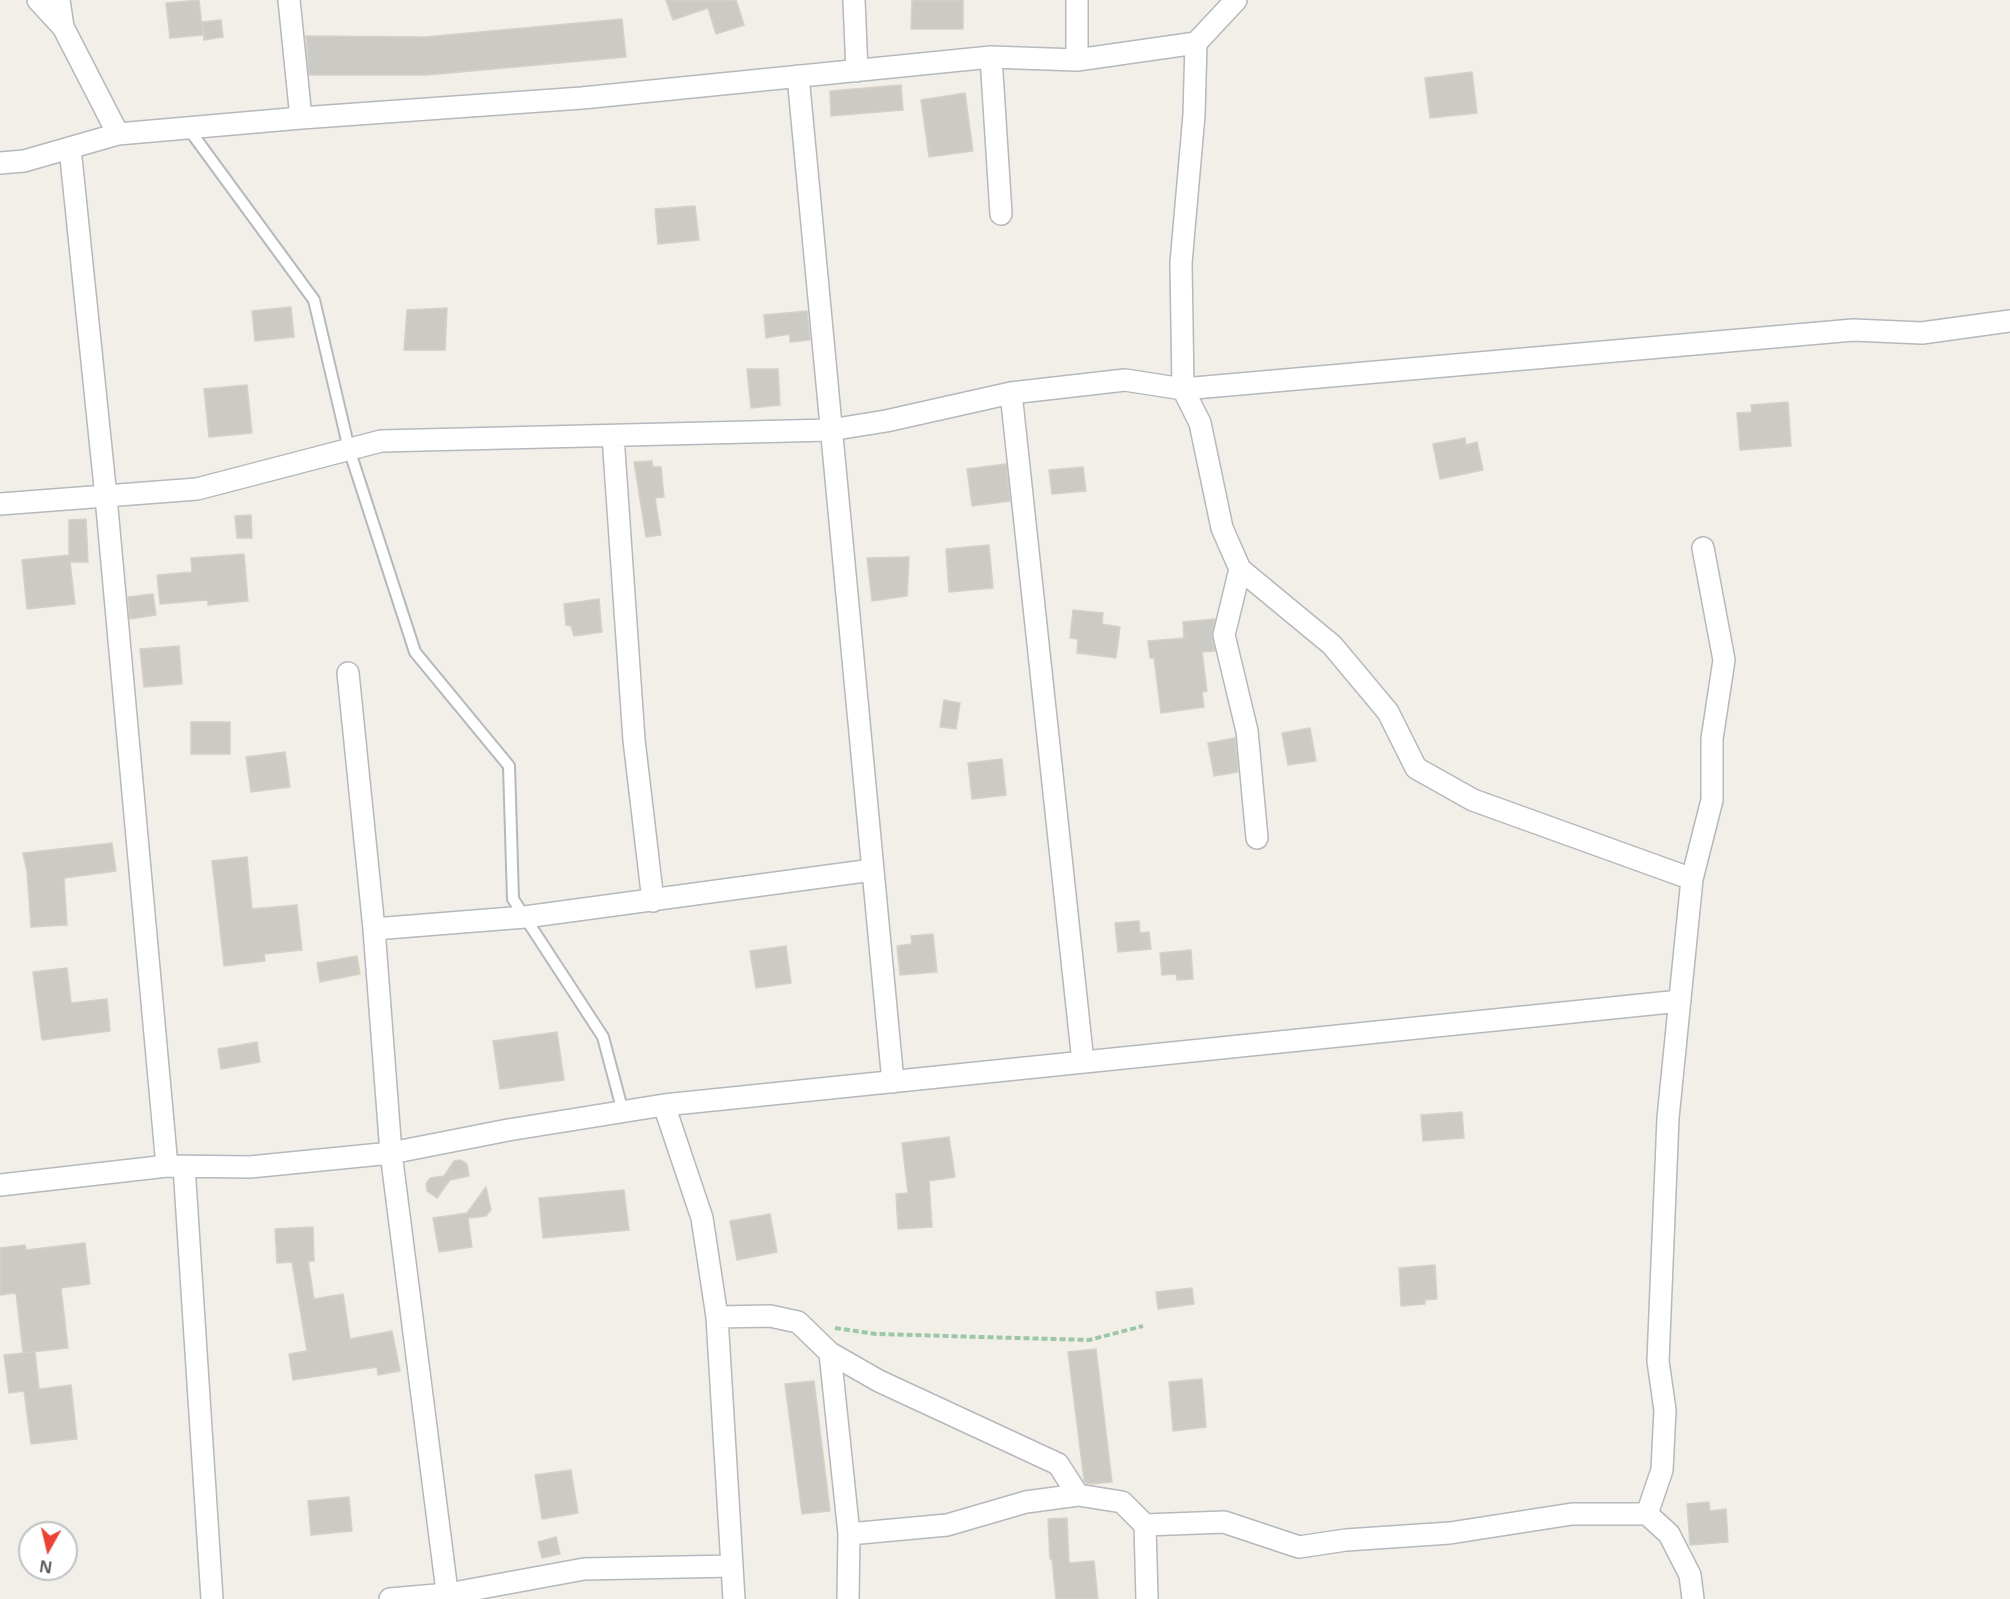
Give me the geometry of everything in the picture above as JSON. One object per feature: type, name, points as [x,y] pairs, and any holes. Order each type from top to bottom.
[{"type":"street","points":[[38,0],[63,27],[118,134]]},
{"type":"street","points":[[60,0],[63,27]]},
{"type":"street","points":[[289,0],[301,118]]},
{"type":"street","points":[[854,0],[857,71]]},
{"type":"street","points":[[1077,0],[1077,60]]},
{"type":"street","points":[[0,163],[24,161],[118,134],[582,98],[991,57],[1077,60],[1196,43],[1236,0]]},
{"type":"street","points":[[1196,43],[1194,115],[1181,263],[1183,389],[1200,423],[1222,528],[1240,569],[1332,645],[1388,712],[1416,768],[1473,800],[1692,879]]},
{"type":"street","points":[[991,57],[1001,214]]},
{"type":"street","points":[[798,76],[892,1082]]},
{"type":"street","points":[[70,148],[176,1166],[212,1599]]},
{"type":"street","points":[[0,504],[197,489],[381,441],[830,430],[886,421],[1011,393],[1125,381],[1183,389],[1852,330],[1922,333],[2010,321]]},
{"type":"street","points":[[1011,393],[1083,1062]]},
{"type":"street","points":[[613,436],[634,740],[653,901]]},
{"type":"street","points":[[1647,1514],[1662,1470],[1665,1410],[1658,1361],[1668,1118],[1692,879],[1712,800],[1712,739],[1724,660],[1703,548]]},
{"type":"street","points":[[1240,569],[1224,635],[1247,731],[1257,838]]},
{"type":"street","points":[[348,673],[374,928],[391,1153],[448,1596]]},
{"type":"street","points":[[374,928],[525,917],[872,870]]},
{"type":"street","points":[[0,1185],[176,1166],[250,1167],[391,1153],[508,1130],[664,1105],[1680,1000]]},
{"type":"street","points":[[664,1105],[702,1218],[717,1317],[734,1599]]},
{"type":"street","points":[[717,1317],[770,1316],[798,1322],[830,1353],[879,1381],[1058,1464],[1078,1495]]},
{"type":"street","points":[[830,1353],[849,1534],[848,1599]]},
{"type":"street","points":[[849,1534],[946,1525],[1026,1503],[1078,1495],[1122,1502],[1145,1525],[1147,1599]]},
{"type":"street","points":[[1145,1525],[1224,1522],[1299,1547],[1346,1540],[1450,1533],[1572,1514],[1647,1514],[1669,1534],[1690,1575],[1693,1599]]},
{"type":"street","points":[[390,1599],[448,1596],[584,1569],[732,1566]]},
{"type":"lane","points":[[188,128],[314,300],[349,449],[415,652],[509,766],[513,899],[603,1037],[623,1112]]},
{"type":"path","points":[[832,1327],[876,1334],[1089,1340],[1143,1326]]},
{"type":"building","points":[[199,0],[203,35],[170,38],[166,3]]},
{"type":"building","points":[[666,0],[736,0],[744,25],[716,34],[708,8],[673,20]]},
{"type":"building","points":[[912,0],[963,0],[963,29],[911,29]]},
{"type":"building","points":[[622,19],[626,57],[427,75],[309,75],[306,36],[425,37]]},
{"type":"building","points":[[221,20],[223,37],[204,40],[202,22]]},
{"type":"building","points":[[1472,72],[1477,113],[1430,118],[1425,78]]},
{"type":"building","points":[[901,85],[903,110],[831,116],[830,91]]},
{"type":"building","points":[[965,93],[973,151],[929,157],[921,100]]},
{"type":"building","points":[[695,206],[699,240],[658,244],[655,209]]},
{"type":"building","points":[[291,307],[294,337],[255,341],[252,311]]},
{"type":"building","points":[[447,308],[445,350],[404,350],[407,310]]},
{"type":"building","points":[[807,311],[810,340],[790,342],[790,334],[766,338],[764,315]]},
{"type":"building","points":[[747,369],[778,369],[780,405],[751,408]]},
{"type":"building","points":[[247,385],[252,433],[209,437],[204,389]]},
{"type":"building","points":[[1788,402],[1791,446],[1740,450],[1737,413],[1752,412],[1751,405]]},
{"type":"building","points":[[1465,438],[1466,445],[1477,442],[1483,470],[1440,479],[1433,444]]},
{"type":"building","points":[[652,461],[653,467],[661,467],[664,497],[655,498],[661,535],[646,537],[634,462]]},
{"type":"building","points":[[1006,464],[1010,501],[972,506],[967,469]]},
{"type":"building","points":[[1083,467],[1086,491],[1052,494],[1049,470]]},
{"type":"building","points":[[251,515],[252,538],[237,538],[235,516]]},
{"type":"building","points":[[86,519],[88,562],[70,562],[75,604],[27,609],[22,560],[69,555],[69,520]]},
{"type":"building","points":[[989,545],[993,588],[949,592],[946,549]]},
{"type":"building","points":[[244,554],[248,601],[208,605],[208,600],[160,604],[157,575],[192,572],[191,558]]},
{"type":"building","points":[[909,557],[907,596],[872,601],[867,558]]},
{"type":"building","points":[[153,594],[156,615],[130,619],[128,597]]},
{"type":"building","points":[[599,599],[602,632],[574,636],[571,626],[566,625],[564,604]]},
{"type":"building","points":[[1073,610],[1103,613],[1102,624],[1120,627],[1116,658],[1077,653],[1078,639],[1070,638]]},
{"type":"building","points":[[1215,619],[1212,637],[1215,651],[1202,652],[1207,691],[1202,692],[1204,707],[1161,713],[1154,658],[1150,658],[1148,641],[1184,638],[1183,622]]},
{"type":"building","points":[[179,646],[182,684],[144,687],[140,649]]},
{"type":"building","points":[[944,700],[960,703],[956,729],[940,727]]},
{"type":"building","points":[[191,722],[230,722],[230,754],[191,754]]},
{"type":"building","points":[[1310,728],[1316,761],[1288,765],[1282,733]]},
{"type":"building","points":[[1235,738],[1238,772],[1214,776],[1208,743]]},
{"type":"building","points":[[285,752],[290,787],[251,792],[246,757]]},
{"type":"building","points":[[1002,759],[1006,795],[972,799],[968,763]]},
{"type":"building","points":[[112,843],[116,871],[64,878],[67,925],[31,927],[27,871],[23,853]]},
{"type":"building","points":[[247,857],[252,909],[297,905],[302,950],[264,954],[265,961],[224,966],[212,861]]},
{"type":"building","points":[[1139,921],[1140,933],[1149,932],[1151,949],[1118,952],[1115,923]]},
{"type":"building","points":[[933,934],[937,972],[900,975],[897,946],[912,944],[911,936]]},
{"type":"building","points":[[786,946],[791,983],[756,988],[750,951]]},
{"type":"building","points":[[1191,950],[1193,979],[1177,980],[1176,974],[1162,975],[1160,953]]},
{"type":"building","points":[[357,956],[360,974],[320,982],[317,963]]},
{"type":"building","points":[[67,968],[71,1003],[107,999],[110,1031],[42,1040],[33,972]]},
{"type":"building","points":[[557,1032],[564,1080],[500,1089],[493,1041]]},
{"type":"building","points":[[257,1042],[260,1062],[221,1069],[218,1049]]},
{"type":"building","points":[[1462,1112],[1464,1138],[1423,1141],[1421,1115]]},
{"type":"building","points":[[949,1137],[955,1177],[929,1181],[932,1227],[898,1229],[896,1194],[908,1193],[902,1143]]},
{"type":"building","points":[[461,1160],[467,1164],[469,1176],[450,1180],[437,1198],[427,1191],[426,1184],[430,1178],[444,1176],[454,1161]]},
{"type":"building","points":[[486,1187],[491,1210],[486,1216],[468,1218],[472,1247],[439,1252],[433,1218],[467,1213]]},
{"type":"building","points":[[624,1190],[629,1230],[543,1238],[539,1198]]},
{"type":"building","points":[[770,1214],[777,1252],[737,1260],[730,1221]]},
{"type":"building","points":[[313,1227],[314,1261],[308,1261],[314,1299],[343,1294],[350,1339],[392,1331],[400,1371],[378,1375],[377,1367],[293,1380],[289,1354],[307,1351],[292,1262],[277,1263],[275,1229]]},
{"type":"building","points":[[85,1243],[90,1284],[61,1288],[68,1348],[23,1353],[16,1293],[0,1295],[0,1248],[25,1245],[26,1250]]},
{"type":"building","points":[[1435,1265],[1437,1299],[1425,1300],[1425,1304],[1401,1306],[1399,1268]]},
{"type":"building","points":[[1192,1288],[1194,1304],[1158,1309],[1156,1292]]},
{"type":"building","points":[[1096,1349],[1112,1482],[1091,1484],[1084,1480],[1068,1352]]},
{"type":"building","points":[[35,1352],[39,1389],[71,1385],[77,1439],[31,1444],[24,1391],[9,1393],[4,1355]]},
{"type":"building","points":[[1202,1379],[1206,1427],[1173,1431],[1169,1382]]},
{"type":"building","points":[[814,1381],[830,1511],[802,1514],[785,1384]]},
{"type":"building","points":[[571,1470],[578,1513],[542,1519],[535,1475]]},
{"type":"building","points":[[349,1497],[352,1531],[311,1535],[308,1501]]},
{"type":"building","points":[[1709,1502],[1710,1511],[1726,1509],[1728,1542],[1690,1545],[1687,1504]]},
{"type":"building","points":[[1067,1518],[1069,1563],[1094,1561],[1098,1599],[1056,1599],[1052,1559],[1050,1559],[1048,1519]]},
{"type":"building","points":[[556,1537],[560,1554],[542,1558],[538,1542]]}]
